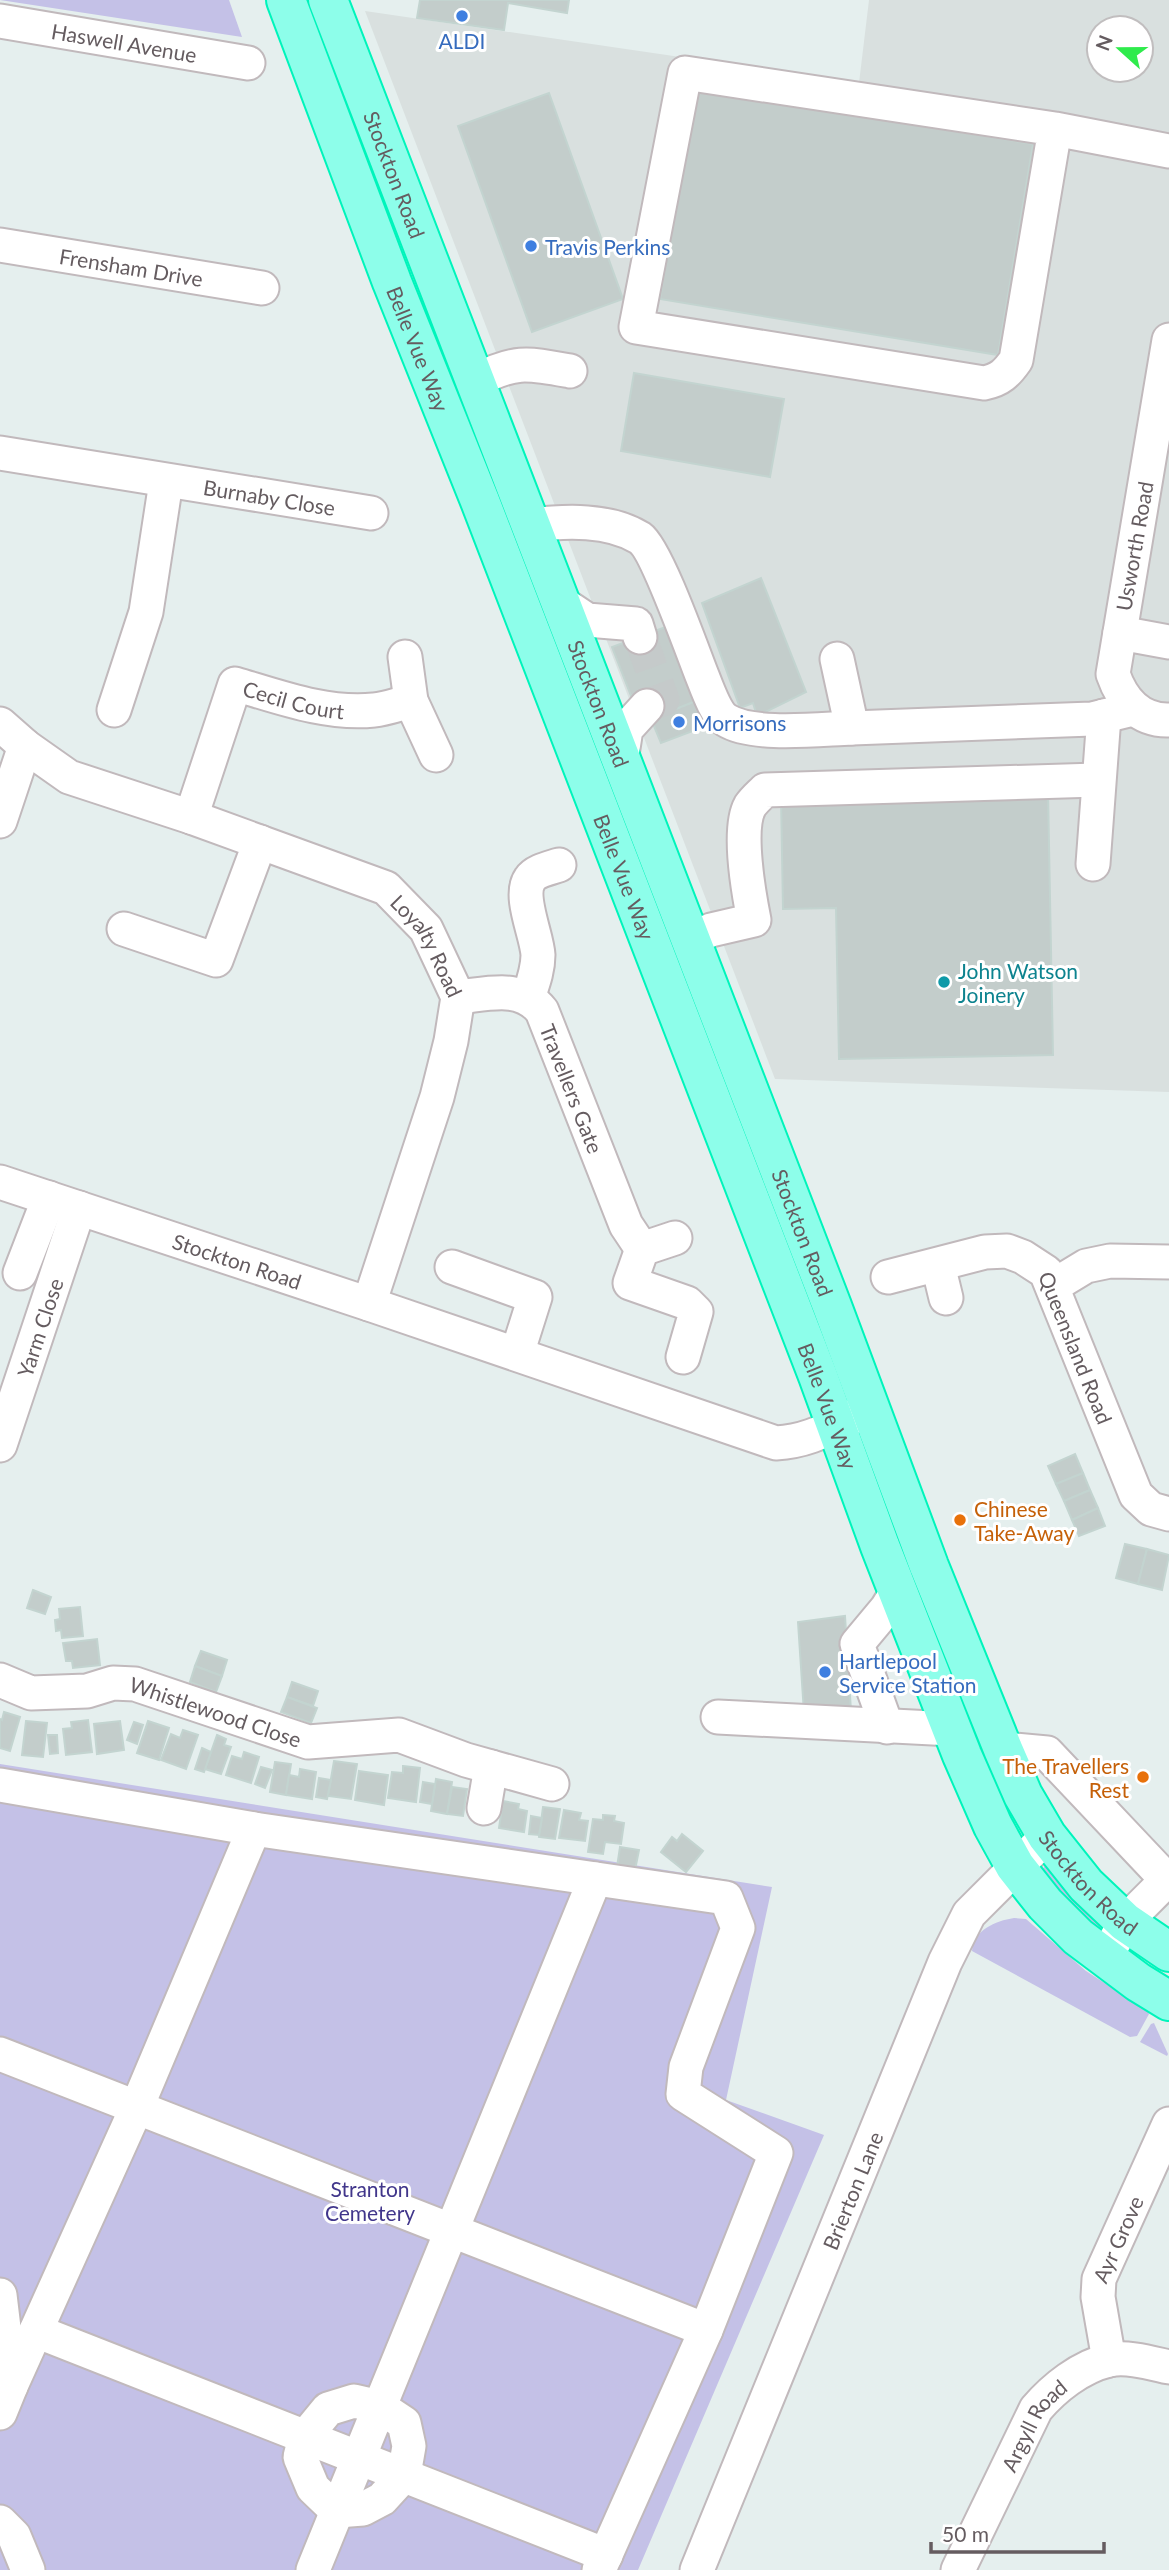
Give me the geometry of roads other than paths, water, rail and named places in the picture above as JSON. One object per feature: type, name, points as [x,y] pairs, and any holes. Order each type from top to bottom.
[{"type":"highway","name":"Belle Vue Way","points":[[286,0],[392,282],[485,513],[957,1742]]},
{"type":"highway","name":"Stockton Road","points":[[328,0],[871,1409],[929,1566],[1003,1749],[1023,1795],[1047,1836],[1086,1885],[1125,1922],[1169,1952]]},
{"type":"highway","points":[[957,1742],[993,1826],[1015,1866],[1045,1904],[1105,1959],[1169,2001]]},
{"type":"street","name":"Haswell Avenue","points":[[0,20],[248,63]]},
{"type":"street","points":[[1055,129],[1016,360],[1008,372],[997,381],[984,383],[636,327],[685,73],[1055,129],[1169,151]]},
{"type":"street","name":"Frensham Drive","points":[[0,245],[262,288]]},
{"type":"street","name":"Usworth Road","points":[[1118,713],[1120,694],[1113,674],[1120,633],[1154,519],[1169,340]]},
{"type":"street","points":[[475,381],[512,365],[531,364],[570,371]]},
{"type":"street","name":"Burnaby Close","points":[[0,453],[166,482],[371,513]]},
{"type":"street","points":[[114,710],[117,656],[146,612],[166,482]]},
{"type":"street","points":[[531,525],[606,524],[642,539],[671,595],[709,694],[723,719],[746,729],[797,730],[1092,719],[1118,713],[1169,720]]},
{"type":"street","points":[[561,602],[587,620],[638,630],[671,595]]},
{"type":"street","points":[[1120,633],[1169,642]]},
{"type":"street","points":[[405,657],[411,701],[436,755]]},
{"type":"street","points":[[837,659],[852,728]]},
{"type":"street","name":"Cecil Court","points":[[191,817],[235,684],[332,709],[374,710],[411,701]]},
{"type":"street","points":[[621,761],[625,729],[647,706]]},
{"type":"street","points":[[1093,864],[1097,780],[1118,713]]},
{"type":"street","name":"Loyalty Road","points":[[0,724],[25,746],[69,777],[191,817],[386,888],[426,929],[458,997],[451,1041],[437,1097],[369,1304]]},
{"type":"street","points":[[0,821],[25,746]]},
{"type":"street","points":[[689,939],[711,930],[754,920],[745,858],[745,827],[749,807],[765,790],[1097,780]]},
{"type":"street","points":[[124,929],[216,960],[260,842]]},
{"type":"street","points":[[458,997],[507,993],[528,998],[538,965],[538,954],[527,902],[527,882],[533,875],[559,865]]},
{"type":"street","name":"Travellers Gate","points":[[528,998],[542,1011],[626,1225],[642,1249]]},
{"type":"street","name":"Stockton Road","points":[[0,1182],[776,1443],[798,1442],[871,1409]]},
{"type":"street","points":[[20,1273],[64,1203]]},
{"type":"street","name":"Yarm Close","points":[[0,1445],[64,1203]]},
{"type":"street","points":[[675,1237],[642,1249],[629,1283],[687,1303],[696,1312],[683,1357]]},
{"type":"street","name":"Queensland Road","points":[[888,1277],[985,1252],[1007,1251],[1023,1256],[1046,1272],[1054,1286],[1136,1495],[1151,1509],[1169,1514]]},
{"type":"street","points":[[1054,1286],[1086,1266],[1110,1261],[1169,1262]]},
{"type":"street","points":[[938,1265],[946,1298]]},
{"type":"street","points":[[452,1267],[547,1301],[517,1354]]},
{"type":"street","points":[[887,1727],[857,1644],[887,1608],[898,1590]]},
{"type":"street","name":"Whistlewood Close","points":[[0,1680],[31,1693],[87,1691],[113,1684],[135,1684],[308,1742],[399,1735],[491,1767],[552,1784]]},
{"type":"street","points":[[718,1717],[887,1727],[957,1742]]},
{"type":"street","points":[[1003,1749],[1047,1753],[1168,1879],[1125,1922],[1105,1959]]},
{"type":"street","points":[[484,1808],[491,1767]]},
{"type":"street","points":[[0,1785],[254,1829],[726,1898],[738,1928],[686,2067],[683,2094],[776,2153],[706,2330],[602,2563],[404,2475],[36,2331]]},
{"type":"street","points":[[6,2400],[136,2109],[254,1829]]},
{"type":"street","name":"Brierton Lane","points":[[697,2570],[945,1962],[969,1914],[1047,1836]]},
{"type":"street","points":[[313,2570],[595,1879]]},
{"type":"street","points":[[0,2054],[706,2330]]},
{"type":"street","name":"Ayr Grove","points":[[1109,2360],[1098,2297],[1099,2279],[1169,2124]]},
{"type":"street","points":[[1,2308],[6,2400]]},
{"type":"street","name":"Argyll Road","points":[[958,2570],[1036,2409],[1050,2393],[1069,2379],[1109,2360],[1150,2362],[1169,2367]]},
{"type":"street","points":[[354,2401],[380,2407],[404,2423],[409,2446],[404,2475],[382,2500],[363,2509],[337,2511],[313,2488],[300,2457],[305,2437],[328,2409],[354,2401]]},
{"type":"street","points":[[0,2522],[14,2536],[28,2570]]},
{"type":"tunnel","points":[[640,637],[663,700],[647,706]]},
{"type":"place","name":"ALDI","points":[[462,16]]},
{"type":"place","name":"Travis Perkins","points":[[531,246]]},
{"type":"place","name":"Morrisons","points":[[679,722]]},
{"type":"place","name":"John Watson Joinery","points":[[944,982]]},
{"type":"place","name":"Chinese Take-Away","points":[[960,1520]]},
{"type":"place","name":"Hartlepool Service Station","points":[[825,1672]]},
{"type":"place","name":"The Travellers Rest","points":[[1143,1777]]},
{"type":"park label","name":"Stranton Cemetery","points":[[370,2200]]}]
